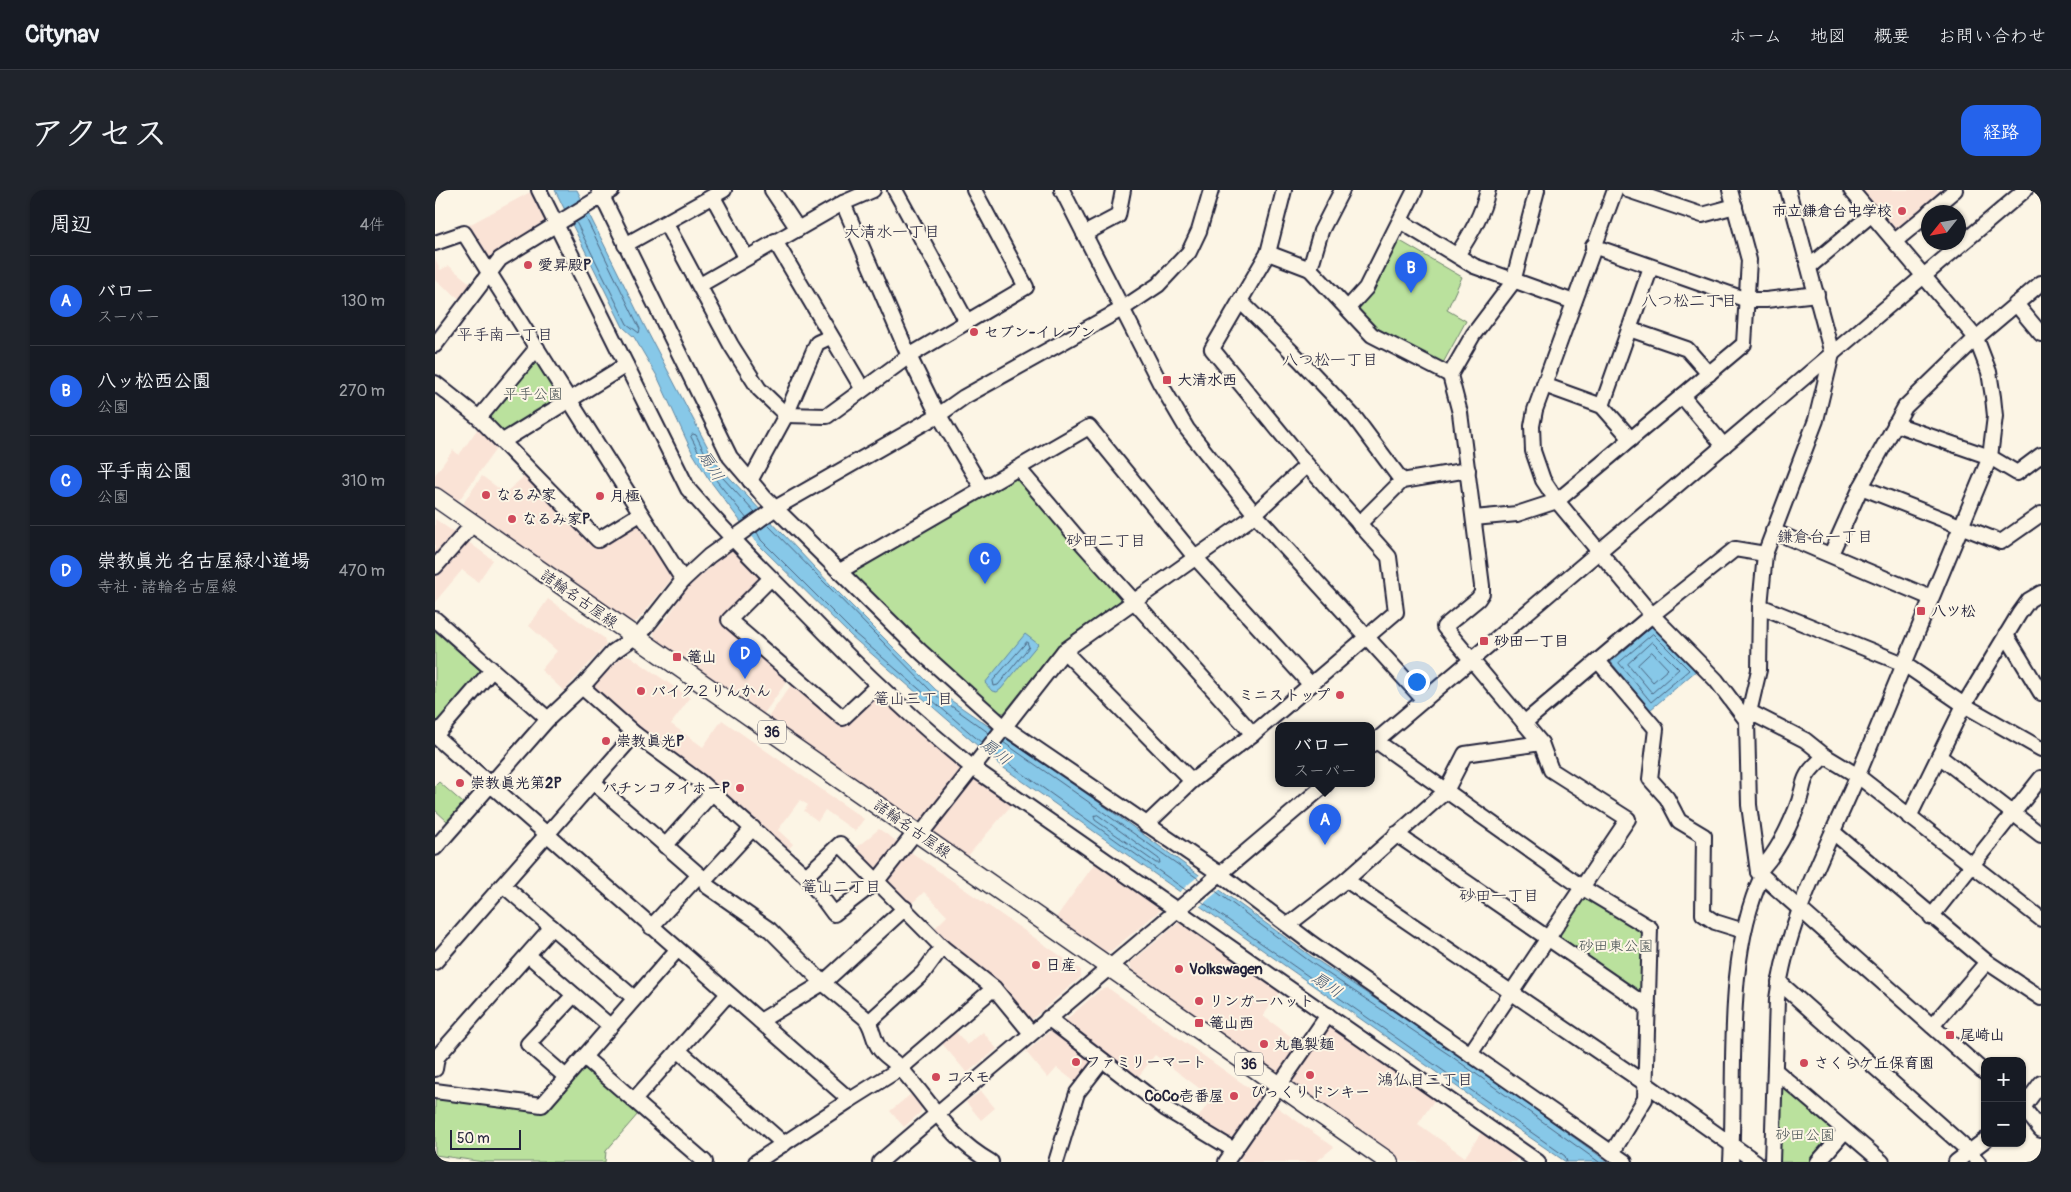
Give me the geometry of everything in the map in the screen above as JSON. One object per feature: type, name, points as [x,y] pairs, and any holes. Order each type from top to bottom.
[{"type":"main road","name":"諸輪名古屋線","points":[[435,497],[631,639],[1105,970],[1276,1089],[1389,1162]]},
{"type":"main road","name":"諸輪名古屋線","points":[[435,508],[631,639]]},
{"type":"main road","name":"諸輪名古屋線","points":[[1276,1089],[1371,1162]]},
{"type":"street","points":[[539,190],[561,221],[626,365],[688,489],[737,535],[771,578],[877,686],[922,727],[1182,907],[1522,1157],[1538,1162]]},
{"type":"street","points":[[772,190],[798,229]]},
{"type":"street","points":[[895,190],[967,322]]},
{"type":"street","points":[[666,224],[731,345],[759,389],[786,415],[827,416],[862,388],[909,356],[1025,287],[974,190]]},
{"type":"street","points":[[1061,190],[1160,383],[1187,429],[1255,513],[1424,700]]},
{"type":"street","points":[[1084,234],[1118,216],[1123,190]]},
{"type":"street","points":[[435,848],[548,719],[582,687],[613,652],[642,632],[683,580],[737,535],[777,507],[940,414],[964,397],[1122,309],[1158,284],[1189,252],[1199,231],[1211,190]]},
{"type":"street","points":[[1146,825],[1192,781],[1253,734],[1397,612],[1389,557],[1307,465],[1212,349],[1268,253],[1284,190]]},
{"type":"street","points":[[1310,269],[1321,231],[1342,190]]},
{"type":"street","points":[[1349,308],[1366,288],[1415,190]]},
{"type":"street","points":[[1457,255],[1478,221],[1488,190]]},
{"type":"street","points":[[1470,1054],[1628,819],[1551,770],[1541,743],[1445,627],[1482,593],[1460,413],[1450,375],[1473,335],[1513,282],[1537,190]]},
{"type":"street","points":[[1615,190],[1573,302],[1532,426],[1533,451],[1543,480],[1557,501],[1598,552],[1653,615],[1716,680],[1747,716],[1805,740],[1825,756],[1858,776],[2041,919]]},
{"type":"street","points":[[1628,190],[1702,215],[1735,206]]},
{"type":"street","points":[[1474,518],[1517,514],[1557,501],[1744,344],[1749,260],[1730,190]]},
{"type":"street","points":[[1788,190],[1810,266],[1832,354],[1816,420],[1765,554],[1760,606],[1759,670],[1747,716],[1749,805],[1761,874],[1981,1069]]},
{"type":"street","points":[[1772,1162],[1779,982],[1800,907],[1858,776],[1990,457],[1995,416],[1989,372],[1976,338],[1851,190]]},
{"type":"street","points":[[1938,205],[1955,190]]},
{"type":"street","points":[[1375,742],[2025,190]]},
{"type":"street","points":[[700,285],[746,257],[865,192]]},
{"type":"street","points":[[435,345],[500,259],[602,194],[625,245],[730,458],[750,481],[840,572],[1001,730],[1146,825],[1216,878],[1289,925],[1625,1162]]},
{"type":"street","points":[[625,245],[718,194],[746,257]]},
{"type":"street","points":[[843,203],[909,356],[982,488]]},
{"type":"street","points":[[1810,266],[1872,214]]},
{"type":"street","points":[[1895,241],[1921,220]]},
{"type":"street","points":[[1400,221],[1474,266],[1513,282],[1573,302]]},
{"type":"street","points":[[435,243],[464,232],[683,580]]},
{"type":"street","points":[[775,241],[830,337],[862,388]]},
{"type":"street","points":[[1593,246],[1747,300],[1766,300],[1817,294]]},
{"type":"street","points":[[1268,253],[1310,269],[1349,308],[1372,335],[1450,375]]},
{"type":"street","points":[[1602,406],[1651,267]]},
{"type":"street","points":[[1831,554],[1861,487],[1905,407],[1976,338],[2041,283]]},
{"type":"street","points":[[1240,301],[1355,418],[1402,481]]},
{"type":"street","points":[[2016,304],[2041,334]]},
{"type":"street","points":[[1629,329],[1687,349],[1709,374]]},
{"type":"street","points":[[750,481],[786,415],[817,343],[830,337]]},
{"type":"street","points":[[479,418],[537,348]]},
{"type":"street","points":[[503,441],[626,365]]},
{"type":"street","points":[[435,383],[479,418],[503,441],[598,540],[640,514]]},
{"type":"street","points":[[1544,385],[1602,406],[1631,439]]},
{"type":"street","points":[[1682,396],[1724,446]]},
{"type":"street","points":[[1895,424],[1990,457],[2017,473],[2041,455]]},
{"type":"street","points":[[840,572],[1089,427],[1195,557],[1311,685]]},
{"type":"street","points":[[582,687],[635,734],[712,793],[753,828],[806,876],[834,914],[877,881],[976,763],[1064,651],[1255,513],[1307,465]]},
{"type":"street","points":[[1018,468],[1253,734]]},
{"type":"street","points":[[1359,524],[1402,481],[1468,470]]},
{"type":"street","points":[[1861,487],[2001,542],[2041,514]]},
{"type":"street","points":[[435,567],[467,531]]},
{"type":"street","points":[[1773,531],[1931,598]]},
{"type":"street","points":[[1524,723],[1735,549],[1765,554]]},
{"type":"street","points":[[771,578],[729,620],[843,718],[877,686]]},
{"type":"street","points":[[1909,817],[1964,705],[2006,634],[2029,600],[2041,592]]},
{"type":"street","points":[[1760,606],[1904,664],[1964,705],[2041,749]]},
{"type":"street","points":[[435,619],[548,719]]},
{"type":"street","points":[[2006,634],[2041,693]]},
{"type":"street","points":[[1064,651],[1192,781]]},
{"type":"street","points":[[1598,661],[1656,729],[1651,778],[1667,798],[1679,821],[1704,836],[1703,914],[1715,922],[1745,931]]},
{"type":"street","points":[[492,670],[435,736],[850,1100]]},
{"type":"street","points":[[435,962],[635,734]]},
{"type":"street","points":[[1289,925],[1346,880],[1446,791],[1465,754],[1541,743]]},
{"type":"street","points":[[1375,744],[1446,791],[1583,888],[1650,928],[1645,1100],[1612,1154]]},
{"type":"street","points":[[1731,1162],[1737,990],[1745,931],[1761,874],[1771,860],[1796,811],[1803,782],[1809,770],[1825,756]]},
{"type":"street","points":[[1939,756],[2041,835]]},
{"type":"street","points":[[1931,917],[2041,778]]},
{"type":"street","points":[[593,782],[702,878],[707,886],[769,930],[823,983],[869,1022],[879,1049],[901,1068],[937,1114],[969,1150],[991,1162]]},
{"type":"street","points":[[881,1162],[1322,787]]},
{"type":"street","points":[[665,846],[712,793]]},
{"type":"street","points":[[651,927],[753,828]]},
{"type":"street","points":[[1833,832],[1931,917],[1987,962],[2041,998]]},
{"type":"street","points":[[1396,834],[1648,1007]]},
{"type":"street","points":[[806,876],[840,844],[942,947],[995,988],[1031,1033]]},
{"type":"street","points":[[1346,880],[1646,1084],[1756,1162]]},
{"type":"street","points":[[503,885],[634,998]]},
{"type":"street","points":[[760,1021],[823,983],[905,908]]},
{"type":"street","points":[[435,1069],[437,1057],[552,926]]},
{"type":"street","points":[[869,1022],[923,972],[942,947]]},
{"type":"street","points":[[435,1091],[542,1104],[677,950]]},
{"type":"street","points":[[528,955],[610,1026]]},
{"type":"street","points":[[1932,1026],[1987,962]]},
{"type":"street","points":[[1779,982],[1974,1157]]},
{"type":"street","points":[[756,1162],[901,1068],[995,988]]},
{"type":"street","points":[[634,1100],[728,994]]},
{"type":"street","points":[[566,1077],[528,1044],[574,995]]},
{"type":"street","points":[[1226,1162],[1328,1015]]},
{"type":"street","points":[[1049,1018],[1166,1109],[1234,1150]]},
{"type":"street","points":[[678,1050],[784,1144]]},
{"type":"street","points":[[584,1057],[705,1162]]},
{"type":"street","points":[[1056,1162],[1077,1093],[1102,1061]]},
{"type":"street","points":[[1776,1071],[1882,1162]]},
{"type":"street","points":[[2026,1104],[2041,1083]]},
{"type":"street","points":[[2026,1112],[2041,1130]]},
{"type":"street","points":[[1818,1162],[1845,1131]]},
{"type":"street","points":[[1956,1162],[1974,1157],[1981,1146]]},
{"type":"shaded area","points":[[534,190],[548,215],[546,220],[491,256],[484,256],[465,227]]},
{"type":"shaded area","name":"市立鎌倉台中学校","points":[[1860,190],[1950,190],[1930,205],[1921,205],[1921,212],[1895,232]]},
{"type":"shaded area","points":[[435,258],[440,270],[449,266],[471,284],[460,299],[435,280]]},
{"type":"shaded area","points":[[481,424],[498,446],[460,499],[456,501],[435,485],[435,475],[453,450],[459,455]]},
{"type":"shaded area","points":[[528,473],[597,546],[636,521],[641,523],[674,576],[637,621],[629,623],[464,507],[464,502],[482,476],[505,493]]},
{"type":"shaded area","points":[[435,519],[455,533],[455,537],[435,561]]},
{"type":"shaded area","points":[[467,541],[493,560],[478,582],[462,570],[435,602],[435,573]]},
{"type":"shaded area","points":[[731,549],[738,549],[763,577],[725,621],[786,674],[787,681],[763,715],[655,641],[654,632],[668,617],[686,589]]},
{"type":"shaded area","points":[[548,599],[604,638],[606,645],[564,691],[541,670],[557,651],[529,626]]},
{"type":"shaded area","points":[[623,656],[630,656],[690,698],[671,724],[703,747],[722,720],[864,819],[855,831],[825,810],[818,821],[804,811],[808,805],[800,800],[778,830],[793,844],[786,852],[592,691],[592,686]]},
{"type":"shaded area","points":[[791,685],[800,685],[843,722],[877,692],[963,768],[922,820],[915,821],[769,720],[769,716]]},
{"type":"shaded area","points":[[973,775],[1015,801],[967,857],[931,832]]},
{"type":"shaded area","points":[[879,829],[901,844],[874,873],[852,851]]},
{"type":"shaded area","points":[[908,850],[1081,970],[1081,977],[1031,1020],[1026,1019],[932,931],[947,916],[924,892],[908,907],[885,884],[885,877]]},
{"type":"shaded area","points":[[1098,859],[1163,904],[1162,909],[1111,951],[1103,952],[1055,919]]},
{"type":"shaded area","points":[[1183,919],[1283,988],[1263,1016],[1300,1043],[1280,1071],[1274,1072],[1132,972],[1130,963]]},
{"type":"shaded area","points":[[1108,988],[1259,1095],[1260,1099],[1232,1140],[1227,1141],[1195,1122],[1211,1099],[1155,1055],[1135,1081],[1061,1024],[1100,990]]},
{"type":"shaded area","points":[[1332,1024],[1437,1096],[1418,1124],[1465,1157],[1484,1128],[1517,1152],[1518,1157],[1515,1162],[1403,1162],[1291,1083],[1289,1078],[1325,1025]]},
{"type":"shaded area","points":[[953,1028],[967,1045],[983,1032],[997,1049],[967,1073],[939,1040]]},
{"type":"shaded area","points":[[1054,1028],[1094,1059],[1095,1065],[1079,1085],[1057,1068],[1048,1078],[1026,1052]]},
{"type":"shaded area","points":[[981,1091],[995,1108],[981,1120],[966,1102]]},
{"type":"shaded area","points":[[911,1094],[921,1107],[921,1112],[904,1127],[890,1111]]},
{"type":"shaded area","points":[[1274,1105],[1334,1147],[1316,1162],[1244,1162],[1234,1155]]},
{"type":"green space","points":[[1395,238],[1462,277],[1447,310],[1466,321],[1443,363],[1355,316]]},
{"type":"green space","name":"平手公園","points":[[531,359],[540,360],[563,397],[506,437],[487,421],[486,414]]},
{"type":"green space","points":[[1015,476],[1122,595],[1121,600],[1059,644],[1004,713],[996,712],[959,685],[848,573]]},
{"type":"green space","points":[[435,631],[482,672],[435,730]]},
{"type":"green space","points":[[439,782],[463,803],[447,821],[435,810],[435,786]]},
{"type":"green space","name":"砂田東公園","points":[[1583,888],[1650,928],[1648,1007],[1547,939]]},
{"type":"green space","points":[[588,1064],[639,1108],[638,1114],[606,1151],[605,1162],[484,1162],[435,1155],[435,1101],[441,1096],[543,1109],[581,1065]]},
{"type":"green space","name":"砂田公園","points":[[1788,1086],[1839,1130],[1815,1162],[1779,1162],[1782,1089]]},
{"type":"water","name":"扇川","points":[[555,190],[577,190],[645,327],[716,463],[831,585],[936,690],[1100,803],[1315,959],[1454,1051],[1608,1162],[1566,1162],[1500,1117],[1001,766],[851,636],[756,542],[708,478],[692,452],[657,376],[634,337],[623,327]]},
{"type":"water","points":[[1651,627],[1655,628],[1697,670],[1650,710],[1611,662]]},
{"type":"water","points":[[1025,634],[1038,644],[1001,689],[997,692],[992,691],[985,683]]},
{"type":"pier","points":[[1202,873],[1222,888],[1198,908],[1178,893]]},
{"type":"place","name":"市立鎌倉台中学校","points":[[1902,211]]},
{"type":"place","name":"愛昇殿P","points":[[528,265]]},
{"type":"place","name":"八ッ松西公園","points":[[1411,293]]},
{"type":"place","name":"セブン-イレブン","points":[[974,332]]},
{"type":"place","name":"大清水西","points":[[1167,380]]},
{"type":"place","name":"なるみ家","points":[[486,495]]},
{"type":"place","name":"月極","points":[[600,496]]},
{"type":"place","name":"なるみ家P","points":[[512,519]]},
{"type":"place","name":"平手南公園","points":[[985,584]]},
{"type":"place","name":"八ツ松","points":[[1921,611]]},
{"type":"place","name":"砂田一丁目","points":[[1484,641]]},
{"type":"place","name":"篭山","points":[[677,657]]},
{"type":"place","name":"崇教眞光 名古屋緑小道場","points":[[745,679]]},
{"type":"place","name":"バイク２りんかん","points":[[641,691]]},
{"type":"place","name":"ミニストップ","points":[[1340,695]]},
{"type":"place","name":"崇教眞光P","points":[[606,741]]},
{"type":"place","name":"崇教眞光第2P","points":[[460,783]]},
{"type":"place","name":"パチンコタイホーP","points":[[740,788]]},
{"type":"place","name":"バロー","points":[[1325,845]]},
{"type":"place","name":"日産","points":[[1036,965]]},
{"type":"place","name":"Volkswagen","points":[[1179,969]]},
{"type":"place","name":"リンガーハット","points":[[1199,1001]]},
{"type":"place","name":"篭山西","points":[[1199,1023]]},
{"type":"place","name":"尾崎山","points":[[1950,1035]]},
{"type":"place","name":"丸亀製麺","points":[[1264,1044]]},
{"type":"place","name":"ファミリーマート","points":[[1076,1062]]},
{"type":"place","name":"さくらケ丘保育園","points":[[1804,1063]]},
{"type":"place","name":"びっくりドンキー","points":[[1310,1075]]},
{"type":"place","name":"コスモ","points":[[936,1077]]},
{"type":"place","name":"CoCo壱番屋","points":[[1234,1096]]},
{"type":"district","name":"大清水一丁目","points":[[892,232]]},
{"type":"district","name":"八つ松二丁目","points":[[1689,301]]},
{"type":"district","name":"平手南一丁目","points":[[505,335]]},
{"type":"district","name":"八つ松一丁目","points":[[1330,360]]},
{"type":"district","name":"鎌倉台一丁目","points":[[1825,537]]},
{"type":"district","name":"砂田二丁目","points":[[1106,541]]},
{"type":"district","name":"篭山三丁目","points":[[913,699]]},
{"type":"district","name":"篭山二丁目","points":[[841,887]]},
{"type":"district","name":"砂田一丁目","points":[[1499,896]]},
{"type":"district","name":"鴻仏目二丁目","points":[[1425,1080]]}]
